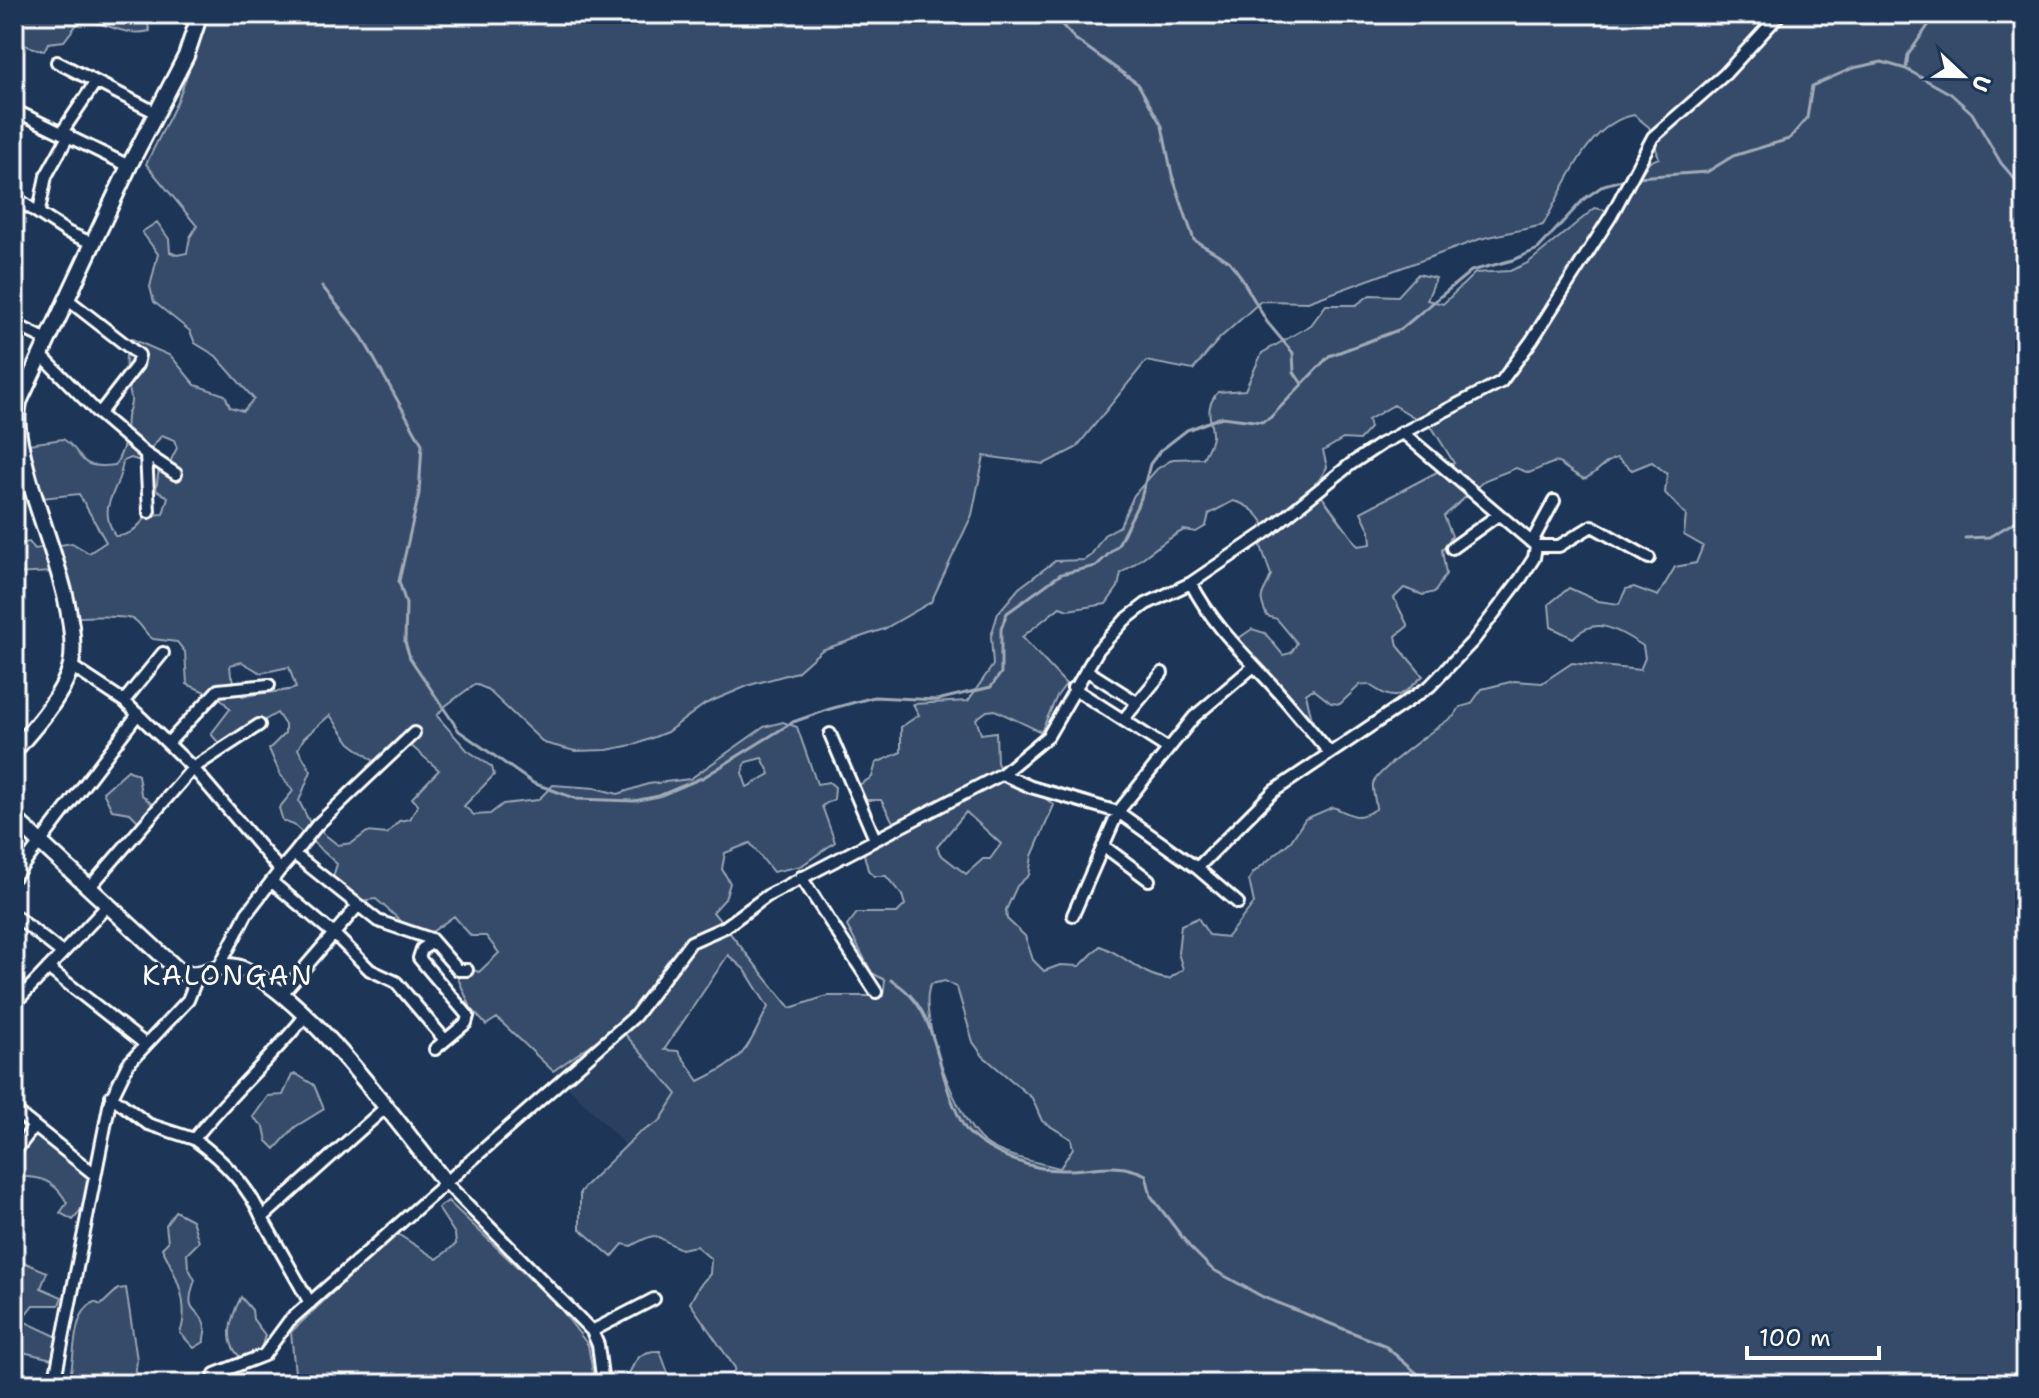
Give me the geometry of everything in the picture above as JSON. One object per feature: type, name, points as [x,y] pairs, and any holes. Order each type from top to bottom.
[{"type":"main road","points":[[14,751],[41,718],[71,666],[72,649],[64,597],[18,432],[16,406],[129,166],[186,56],[200,14]]},
{"type":"main road","points":[[14,818],[179,971],[198,975],[220,965],[243,969],[306,1015],[445,1182]]},
{"type":"street","points":[[213,1384],[215,1374],[264,1355],[283,1326],[635,1016],[691,942],[725,927],[767,896],[801,877],[1002,774],[1040,745],[1073,688],[1117,627],[1146,604],[1191,583],[1306,504],[1351,464],[1402,432],[1501,382],[1540,328],[1664,125],[1692,106],[1780,14]]},
{"type":"street","points":[[57,62],[157,113]]},
{"type":"street","points":[[39,211],[46,176],[95,83]]},
{"type":"street","points":[[14,110],[129,166]]},
{"type":"street","points":[[14,197],[67,232],[94,244]]},
{"type":"street","points":[[67,299],[139,355],[137,365],[99,414]]},
{"type":"street","points":[[14,324],[47,340]]},
{"type":"street","points":[[41,355],[99,414],[146,454],[176,474]]},
{"type":"street","points":[[1402,432],[1534,543],[1559,546],[1592,526],[1649,558]]},
{"type":"street","points":[[146,454],[149,512]]},
{"type":"street","points":[[1197,868],[1274,791],[1430,686],[1450,667],[1529,568],[1534,543],[1554,501]]},
{"type":"street","points":[[1452,548],[1498,515]]},
{"type":"street","points":[[1191,583],[1220,630],[1330,753]]},
{"type":"street","points":[[124,701],[163,653]]},
{"type":"street","points":[[71,666],[124,701],[168,743],[280,870]]},
{"type":"street","points":[[1073,915],[1118,812],[1194,717],[1254,666]]},
{"type":"street","points":[[1086,670],[1135,701]]},
{"type":"street","points":[[1123,720],[1135,701],[1162,673]]},
{"type":"street","points":[[168,743],[218,690],[269,685]]},
{"type":"street","points":[[1073,688],[1167,748]]},
{"type":"street","points":[[14,877],[39,840],[138,714]]},
{"type":"street","points":[[89,888],[193,768],[259,725]]},
{"type":"street","points":[[220,965],[247,913],[317,825],[414,733]]},
{"type":"street","points":[[830,734],[875,839]]},
{"type":"street","points":[[1002,774],[1031,787],[1118,812],[1197,868],[1238,903]]},
{"type":"street","points":[[1105,847],[1149,880]]},
{"type":"street","points":[[294,854],[357,907],[378,921],[424,935],[458,970],[467,970]]},
{"type":"street","points":[[801,877],[876,992]]},
{"type":"street","points":[[272,882],[335,935],[370,970],[396,982],[445,1040]]},
{"type":"street","points":[[14,1000],[19,999],[108,905]]},
{"type":"street","points":[[281,995],[357,907]]},
{"type":"street","points":[[14,915],[62,953]]},
{"type":"street","points":[[433,942],[422,949],[419,958],[468,1016],[466,1023],[435,1049]]},
{"type":"street","points":[[48,968],[145,1044]]},
{"type":"street","points":[[54,1384],[111,1096],[128,1064],[188,1000],[198,975]]},
{"type":"street","points":[[194,1139],[235,1089],[272,1055],[306,1015]]},
{"type":"street","points":[[111,1096],[148,1124],[194,1139],[218,1157],[253,1197],[310,1303]]},
{"type":"street","points":[[262,1218],[385,1108]]},
{"type":"street","points":[[14,1110],[94,1174]]},
{"type":"street","points":[[14,1153],[33,1128]]},
{"type":"street","points":[[445,1182],[592,1331],[601,1357],[603,1384]]},
{"type":"street","points":[[592,1331],[654,1299]]},
{"type":"shaded area","points":[[14,14],[144,14],[150,31],[130,32],[97,23],[78,23],[64,41],[48,43],[44,51],[14,42]]},
{"type":"shaded area","points":[[209,14],[2025,14],[2025,1384],[729,1384],[735,1368],[690,1303],[710,1274],[711,1259],[696,1246],[681,1249],[653,1236],[631,1246],[623,1244],[612,1257],[580,1229],[580,1192],[638,1134],[660,1121],[677,1094],[618,1026],[553,1071],[497,1018],[486,1025],[471,1008],[456,974],[461,965],[479,972],[499,953],[486,936],[471,936],[454,916],[429,934],[402,922],[376,899],[358,901],[332,880],[337,864],[294,825],[283,821],[279,808],[293,791],[280,774],[269,749],[285,733],[285,725],[277,713],[221,746],[211,734],[230,709],[214,691],[207,693],[187,684],[185,652],[177,642],[153,639],[131,619],[71,619],[53,572],[14,574],[14,545],[29,542],[35,549],[72,543],[89,553],[106,542],[79,494],[42,498],[28,444],[63,439],[87,463],[115,465],[123,448],[131,404],[126,353],[132,339],[171,356],[195,385],[225,395],[230,407],[243,411],[254,399],[216,356],[195,343],[190,331],[154,302],[150,287],[158,254],[142,232],[157,222],[169,239],[170,252],[177,255],[187,253],[190,237],[197,226],[146,164],[178,100]],"holes":[[[1634,115],[1649,127],[1659,158],[1649,162],[1616,212],[1595,208],[1528,263],[1510,271],[1475,273],[1443,304],[1427,300],[1436,278],[1418,274],[1398,296],[1370,295],[1356,305],[1326,305],[1311,325],[1262,353],[1245,390],[1218,392],[1209,412],[1212,437],[1203,458],[1173,459],[1157,469],[1134,495],[1120,526],[1104,535],[1091,555],[1084,560],[1055,561],[1019,588],[998,613],[991,636],[993,665],[968,701],[913,704],[919,715],[901,727],[901,752],[876,763],[872,777],[859,785],[865,800],[881,800],[899,833],[863,850],[868,870],[874,876],[886,876],[902,895],[905,905],[897,913],[857,913],[847,926],[872,973],[885,980],[883,996],[827,996],[790,1008],[713,912],[725,899],[730,883],[722,869],[725,853],[750,843],[773,872],[801,866],[835,842],[822,806],[834,799],[835,787],[829,782],[817,784],[797,727],[783,722],[764,727],[690,779],[648,784],[618,794],[595,788],[553,785],[538,800],[503,804],[490,814],[474,815],[464,806],[494,775],[492,767],[467,750],[437,716],[475,684],[487,689],[544,743],[575,751],[607,750],[637,744],[667,732],[705,704],[750,685],[797,672],[822,650],[884,629],[931,602],[972,515],[984,456],[1044,464],[1076,448],[1146,361],[1193,370],[1219,339],[1261,301],[1308,302],[1480,239],[1543,225],[1579,159],[1603,130],[1617,120]],[[1394,405],[1433,429],[1454,463],[1361,512],[1370,531],[1371,544],[1358,546],[1315,487],[1327,467],[1323,451],[1343,439],[1359,440],[1370,428],[1368,420]],[[162,435],[174,440],[177,448],[170,462],[159,468],[156,490],[168,497],[163,514],[149,515],[131,532],[115,536],[108,507],[123,461],[131,458],[141,461]],[[1617,458],[1632,470],[1652,462],[1667,474],[1665,493],[1686,515],[1684,535],[1703,546],[1696,563],[1675,567],[1658,596],[1634,587],[1626,589],[1619,604],[1598,601],[1569,588],[1549,604],[1551,627],[1573,638],[1590,627],[1608,627],[1643,646],[1645,658],[1640,670],[1572,663],[1542,683],[1514,681],[1482,689],[1471,704],[1460,707],[1454,716],[1376,778],[1373,784],[1376,809],[1358,816],[1333,807],[1305,819],[1291,841],[1253,873],[1249,880],[1254,903],[1227,937],[1209,935],[1198,918],[1181,925],[1178,953],[1183,969],[1169,979],[1150,974],[1100,946],[1080,966],[1060,965],[1044,971],[1033,960],[1025,936],[1007,919],[1006,910],[1017,886],[1029,875],[1032,856],[1054,805],[1038,793],[1008,783],[997,763],[996,732],[981,734],[976,719],[987,711],[995,710],[1041,732],[1057,696],[1066,684],[1022,637],[1060,607],[1068,610],[1106,604],[1118,587],[1121,573],[1184,530],[1196,532],[1206,526],[1209,514],[1233,501],[1240,503],[1255,513],[1270,534],[1261,546],[1271,575],[1262,594],[1267,616],[1277,619],[1297,643],[1291,653],[1283,655],[1265,633],[1252,629],[1236,640],[1239,657],[1305,728],[1313,724],[1306,694],[1313,689],[1331,703],[1340,704],[1360,685],[1368,684],[1385,694],[1397,696],[1423,676],[1398,646],[1396,636],[1408,626],[1394,598],[1404,588],[1423,595],[1435,592],[1446,574],[1442,550],[1452,536],[1444,516],[1485,480],[1516,468],[1529,473],[1558,463],[1584,479]],[[242,662],[261,673],[289,667],[296,688],[243,697],[231,676],[230,665]],[[330,715],[350,743],[374,761],[400,736],[439,770],[412,798],[418,805],[410,819],[399,821],[387,834],[367,832],[352,843],[338,845],[310,823],[299,801],[311,771],[298,749],[304,738]],[[762,758],[770,774],[747,787],[742,773],[746,762]],[[966,812],[1001,844],[990,859],[983,859],[966,874],[940,854],[937,847]],[[728,955],[745,970],[768,1007],[742,1053],[699,1081],[678,1051],[664,1050]],[[945,981],[957,988],[973,1042],[983,1056],[1032,1098],[1042,1121],[1071,1139],[1073,1148],[1060,1168],[1001,1152],[984,1142],[974,1131],[962,1113],[942,1066],[929,1017],[931,984]]]},
{"type":"shaded area","points":[[128,770],[138,775],[141,794],[156,808],[141,824],[130,813],[112,810],[103,792]]},
{"type":"shaded area","points":[[618,1026],[678,1094],[660,1121],[625,1145],[553,1071]]},
{"type":"shaded area","points":[[296,1074],[314,1085],[324,1109],[295,1127],[275,1149],[267,1141],[264,1127],[253,1117],[268,1096],[283,1095],[292,1075]]},
{"type":"shaded area","points":[[34,1134],[83,1170],[93,1165],[87,1194],[73,1220],[60,1213],[67,1203],[49,1183],[23,1177],[14,1186],[14,1155]]},
{"type":"shaded area","points":[[448,1201],[559,1307],[588,1345],[595,1384],[296,1384],[291,1332],[396,1233],[437,1259],[456,1244],[455,1234],[438,1208]]},
{"type":"shaded area","points":[[175,1211],[192,1220],[199,1242],[187,1254],[188,1267],[195,1280],[191,1306],[201,1316],[205,1331],[204,1342],[194,1348],[180,1333],[183,1300],[162,1248],[168,1242],[166,1225]]},
{"type":"shaded area","points":[[14,1258],[47,1272],[41,1288],[62,1297],[59,1305],[33,1305],[21,1320],[60,1338],[52,1359],[14,1350]]},
{"type":"shaded area","points":[[126,1288],[137,1360],[134,1384],[68,1384],[77,1328],[86,1308],[94,1302],[101,1305],[118,1289]]},
{"type":"shaded area","points":[[241,1297],[265,1335],[260,1352],[244,1360],[237,1354],[230,1338],[231,1322]]},
{"type":"shaded area","points":[[660,1351],[672,1384],[622,1384],[644,1353]]},
{"type":"waterway","points":[[1052,14],[1075,39],[1138,84],[1162,126],[1172,175],[1194,240],[1229,261],[1239,274],[1267,322],[1293,353],[1294,372],[1302,384]]},
{"type":"waterway","points":[[1906,69],[1908,55],[1936,14]]},
{"type":"waterway","points":[[1637,177],[1707,172],[1733,156],[1789,139],[1807,118],[1812,86],[1853,68],[1882,62],[1906,69],[1951,94],[1972,113],[2001,163],[2025,191]]},
{"type":"waterway","points":[[322,286],[362,337],[422,444],[419,494],[399,581],[406,604],[405,642],[410,658],[459,731],[533,783],[577,799],[634,801],[659,796],[704,777],[793,722],[830,709],[874,697],[937,700],[991,687],[1001,673],[1001,629],[1007,613],[1061,574],[1096,566],[1118,545],[1141,498],[1150,464],[1160,451],[1187,430],[1222,417],[1262,422],[1270,418],[1329,356],[1401,329],[1471,271],[1513,260],[1538,249],[1584,199],[1604,185],[1629,178]]},
{"type":"waterway","points":[[1965,538],[1989,537],[2025,516]]},
{"type":"waterway","points":[[891,980],[918,1005],[933,1037],[955,1108],[965,1129],[979,1141],[1013,1160],[1038,1167],[1061,1170],[1114,1167],[1146,1175],[1151,1196],[1189,1246],[1212,1269],[1263,1297],[1384,1345],[1420,1376],[1456,1384]]},
{"type":"district","name":"KALONGAN","points":[[228,975]]}]
